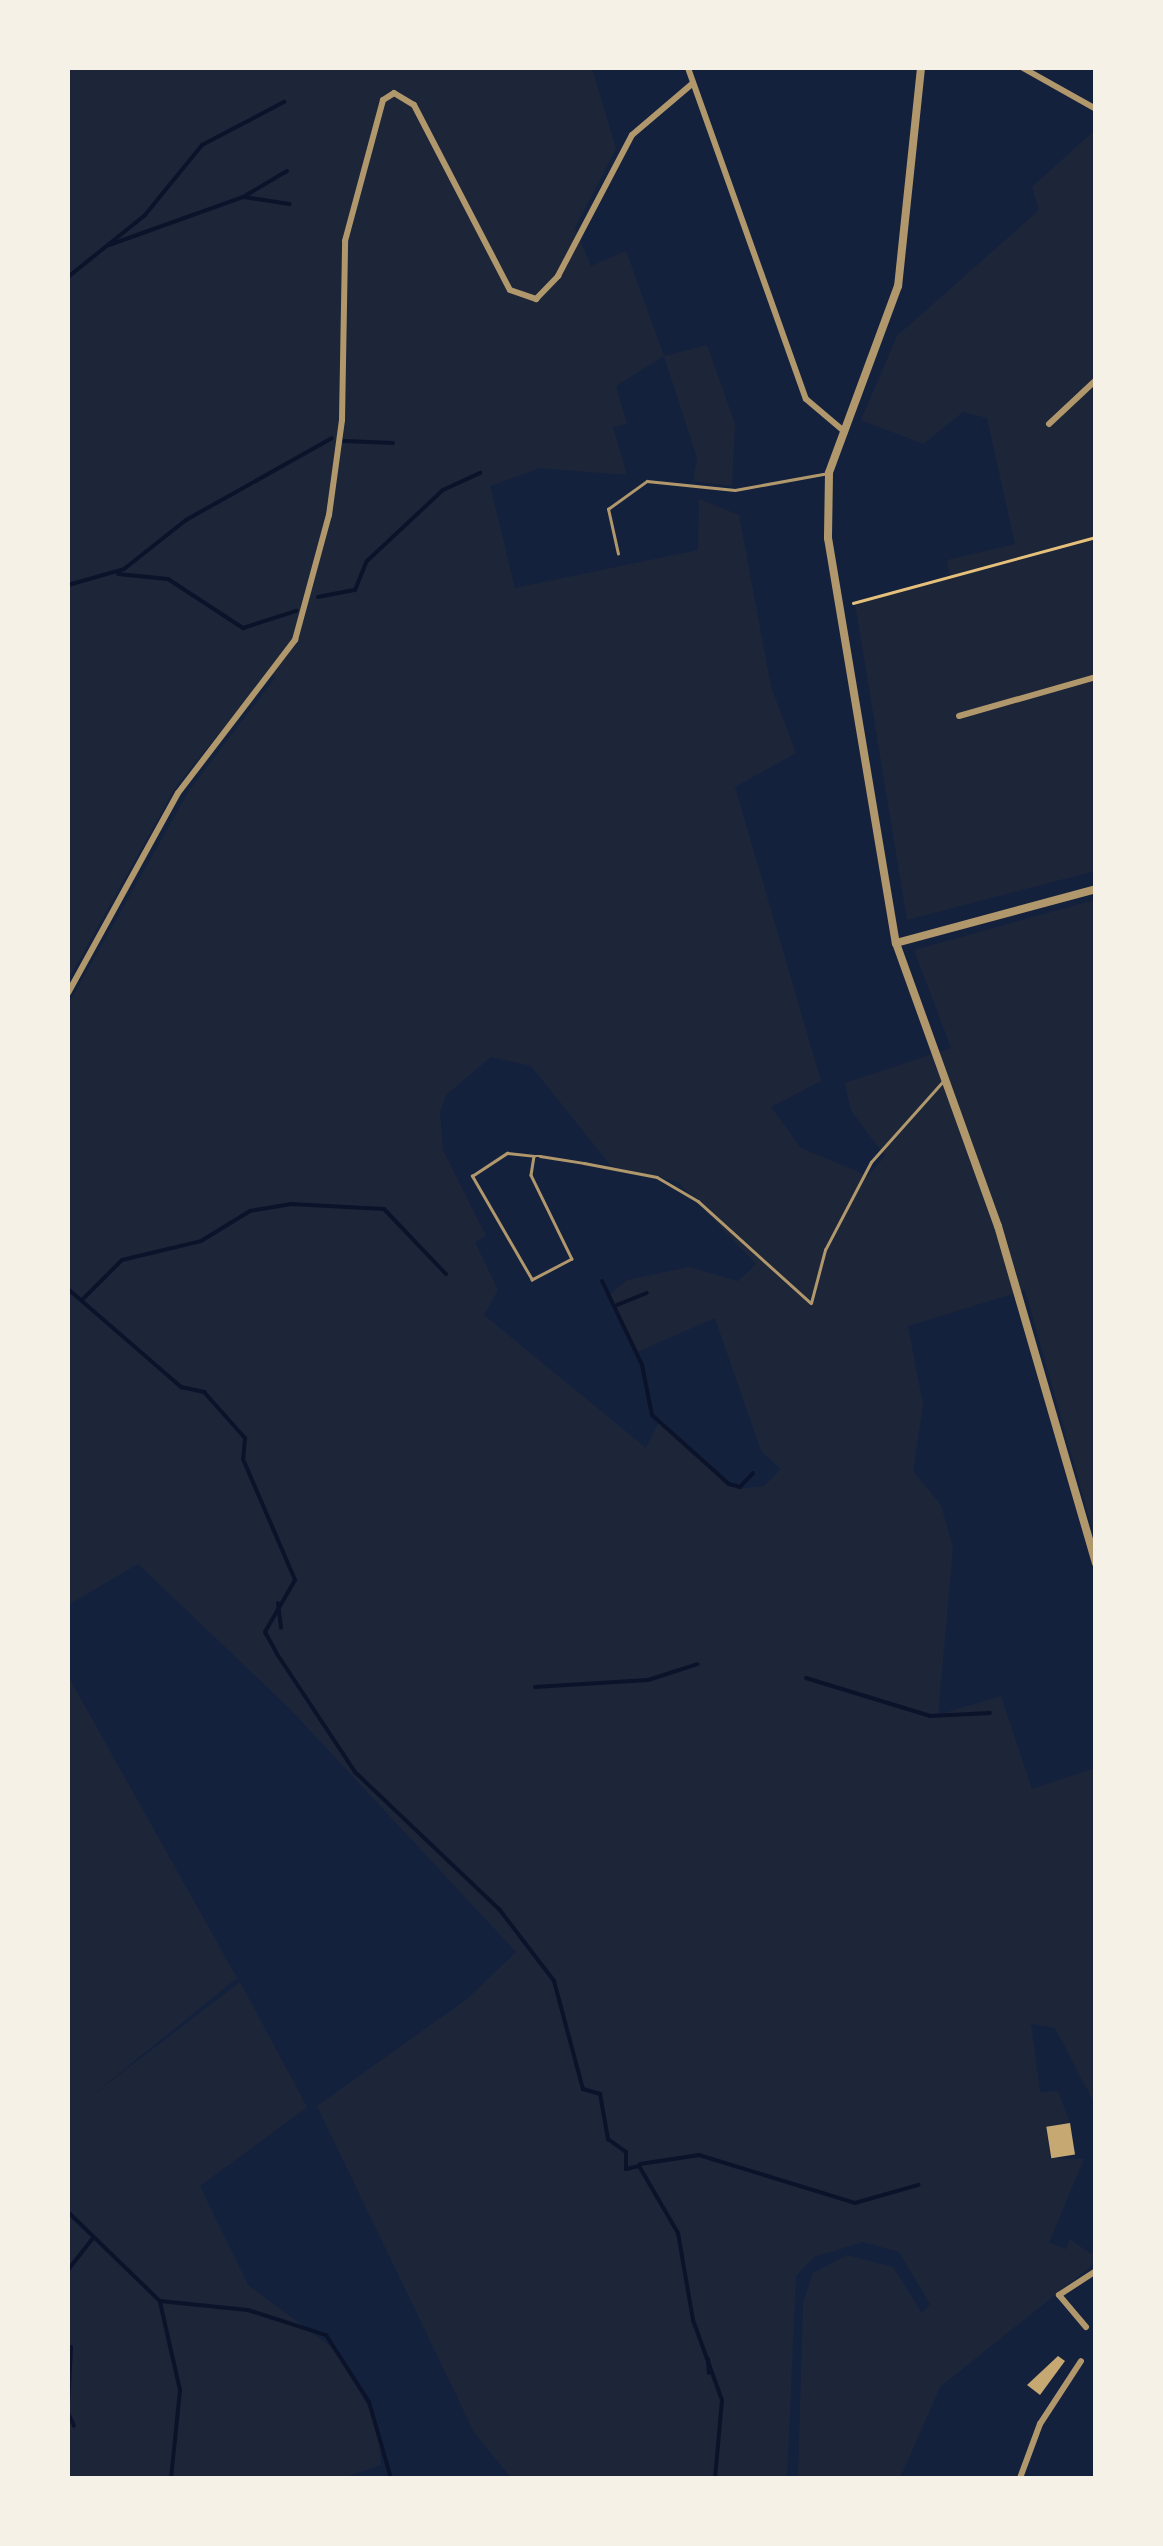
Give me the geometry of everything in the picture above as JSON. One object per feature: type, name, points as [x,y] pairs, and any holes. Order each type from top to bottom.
[{"type":"street","points":[[688,68],[806,399],[844,432]]},
{"type":"street","points":[[922,68],[894,308],[829,473],[828,538],[896,942],[998,1226],[1096,1563]]},
{"type":"street","points":[[1023,68],[1096,109]]},
{"type":"street","points":[[68,994],[178,793],[295,640],[329,515],[342,420],[345,241],[383,100],[394,93],[414,106],[510,290],[536,299],[558,276],[632,135],[694,84]]},
{"type":"street","points":[[1049,424],[1096,380]]},
{"type":"street","points":[[959,716],[1096,678]]},
{"type":"street","points":[[896,942],[1096,890]]},
{"type":"street","points":[[1086,2328],[1059,2294],[1096,2271]]},
{"type":"street","points":[[1020,2478],[1040,2424],[1082,2361]]},
{"type":"lane","points":[[618,554],[608,509],[647,481],[736,490],[829,473]]},
{"type":"lane","points":[[534,1156],[531,1175],[572,1259],[532,1280],[472,1176],[507,1153],[534,1156],[657,1178],[698,1201],[811,1303],[825,1250],[871,1162],[945,1078]]},
{"type":"path","points":[[853,603],[1096,537]]},
{"type":"shaded area","points":[[68,68],[592,68],[616,149],[575,228],[591,266],[626,251],[664,356],[616,386],[627,424],[613,427],[627,475],[540,468],[490,486],[515,588],[698,550],[699,499],[739,515],[771,687],[796,753],[735,787],[821,1081],[771,1107],[801,1148],[868,1176],[885,1156],[851,1111],[845,1083],[951,1048],[914,950],[1095,900],[1095,1538],[1025,1290],[908,1326],[923,1405],[913,1471],[941,1505],[953,1548],[938,1715],[1001,1696],[1032,1789],[1095,1768],[1095,2104],[1055,2028],[1031,2024],[1040,2092],[1058,2091],[1070,2123],[1046,2127],[1050,2158],[1084,2159],[1049,2242],[1066,2249],[1070,2239],[1091,2254],[1095,2247],[1095,2263],[940,2387],[900,2478],[798,2478],[803,2303],[813,2273],[847,2255],[893,2267],[922,2313],[930,2304],[899,2252],[863,2242],[814,2257],[796,2276],[787,2478],[511,2478],[474,2432],[317,2106],[467,1999],[516,1952],[290,1709],[138,1564],[68,1605],[68,1005],[190,789],[276,677],[267,675],[177,785],[68,980]],"holes":[[[491,1057],[531,1066],[611,1166],[678,1182],[756,1264],[738,1281],[689,1267],[627,1280],[608,1296],[635,1353],[715,1318],[761,1451],[781,1469],[764,1486],[738,1489],[660,1420],[646,1448],[484,1315],[498,1290],[475,1242],[486,1236],[443,1150],[440,1112],[446,1095]]]},
{"type":"shaded area","points":[[1095,130],[1095,871],[907,920],[855,603],[950,577],[947,560],[1015,544],[987,418],[963,412],[923,444],[861,420],[897,336],[1039,210],[1032,187]]},
{"type":"shaded area","points":[[707,345],[735,424],[732,486],[693,481],[697,458],[664,356]]},
{"type":"shaded area","points":[[68,1676],[237,1978],[90,2097],[240,1982],[307,2107],[200,2186],[248,2285],[337,2351],[378,2425],[381,2465],[343,2478],[68,2478]]},
{"type":"building","points":[[1070,2123],[1075,2155],[1051,2158],[1046,2127]]},
{"type":"building","points":[[1058,2356],[1065,2361],[1040,2395],[1027,2385]]},
{"type":"waterway","points":[[68,277],[145,215],[202,145],[284,102]]},
{"type":"waterway","points":[[109,245],[243,197],[287,171]]},
{"type":"waterway","points":[[244,197],[289,204]]},
{"type":"waterway","points":[[68,339],[68,346]]},
{"type":"waterway","points":[[68,383],[68,416]]},
{"type":"waterway","points":[[68,585],[124,569],[186,520],[332,438]]},
{"type":"waterway","points":[[344,441],[393,443]]},
{"type":"waterway","points":[[318,597],[355,590],[367,561],[443,490],[480,473]]},
{"type":"waterway","points":[[118,574],[168,579],[243,628],[296,611]]},
{"type":"waterway","points":[[83,1299],[122,1260],[201,1241],[250,1211],[291,1204],[384,1209],[446,1274]]},
{"type":"waterway","points":[[602,1281],[642,1365],[652,1415],[729,1484],[740,1487],[753,1473]]},
{"type":"waterway","points":[[68,1289],[181,1387],[204,1392],[245,1438],[243,1459],[295,1580],[265,1632],[277,1654],[355,1772],[499,1909],[554,1981],[583,2089],[600,2094],[608,2139],[626,2152],[626,2169],[639,2166],[678,2233],[693,2320],[722,2400],[715,2478]]},
{"type":"waterway","points":[[617,1305],[647,1293]]},
{"type":"waterway","points":[[278,1603],[281,1628]]},
{"type":"waterway","points":[[535,1687],[648,1680],[698,1664]]},
{"type":"waterway","points":[[806,1678],[930,1716],[990,1713]]},
{"type":"waterway","points":[[640,2164],[699,2155],[855,2203],[918,2185]]},
{"type":"waterway","points":[[68,2212],[160,2301],[248,2310],[326,2335],[369,2402],[391,2478]]},
{"type":"waterway","points":[[68,2270],[92,2239]]},
{"type":"waterway","points":[[68,2300],[68,2352]]},
{"type":"waterway","points":[[160,2302],[180,2390],[171,2478]]},
{"type":"waterway","points":[[68,2405],[71,2347]]},
{"type":"waterway","points":[[708,2359],[709,2373]]},
{"type":"waterway","points":[[68,2413],[74,2426]]}]
